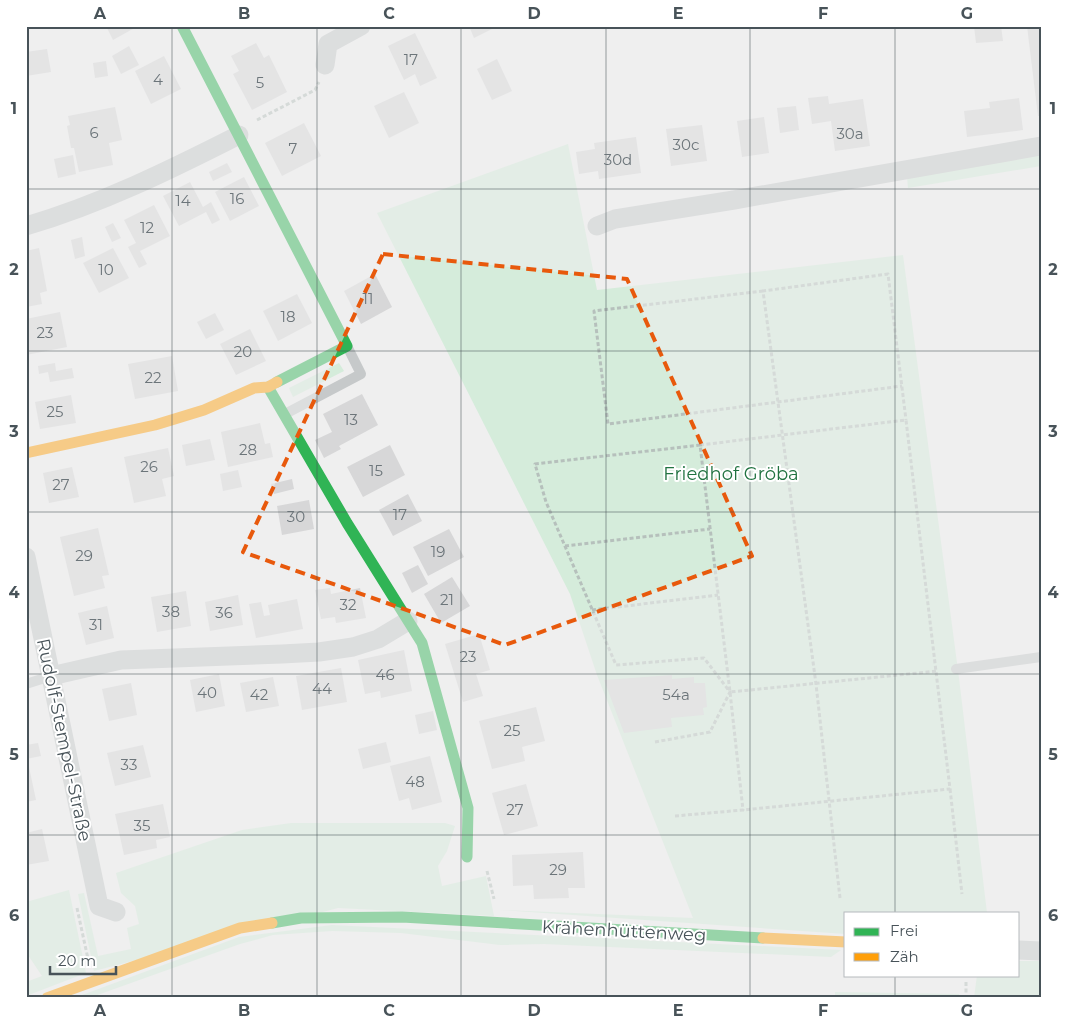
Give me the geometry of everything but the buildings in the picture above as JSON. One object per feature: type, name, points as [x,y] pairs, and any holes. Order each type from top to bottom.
[{"type":"street","points":[[26,453],[155,425],[204,410],[254,388],[268,387],[347,346],[182,26]]},
{"type":"street","points":[[325,65],[328,44],[361,26]]},
{"type":"street","points":[[26,226],[62,216],[147,181],[238,133]]},
{"type":"street","points":[[597,226],[615,219],[1041,146]]},
{"type":"street","points":[[268,387],[347,523],[422,643],[468,808],[467,857]]},
{"type":"street","name":"Rudolf-Stempel-Straße","points":[[26,557],[99,906],[116,912]]},
{"type":"street","points":[[51,676],[121,660],[319,652],[352,647],[378,639],[408,621]]},
{"type":"street","name":"Krähenhüttenweg","points":[[47,998],[240,928],[301,918],[402,918],[844,942]]},
{"type":"street","points":[[1020,950],[1041,952]]},
{"type":"lane","points":[[284,415],[361,374],[347,346]]},
{"type":"lane","points":[[956,669],[1041,657]]},
{"type":"lane","points":[[26,684],[51,676]]},
{"type":"path","points":[[238,133],[315,90],[325,65]]},
{"type":"path","points":[[902,386],[608,424],[594,311],[888,274],[902,386],[937,672],[962,894]]},
{"type":"path","points":[[763,291],[816,684],[840,898]]},
{"type":"path","points":[[730,692],[704,658],[616,665],[546,502],[535,464],[906,420]]},
{"type":"path","points":[[700,445],[743,810]]},
{"type":"path","points":[[565,546],[710,529]]},
{"type":"path","points":[[592,610],[718,595]]},
{"type":"path","points":[[730,692],[956,669]]},
{"type":"path","points":[[654,742],[710,732],[730,692]]},
{"type":"path","points":[[675,816],[950,789]]},
{"type":"path","points":[[467,857],[487,870],[497,924]]},
{"type":"path","points":[[966,982],[966,998]]},
{"type":"highlighted area","points":[[383,254],[627,279],[752,556],[505,645],[243,552]]},
{"type":"green space","name":"Friedhof Gröba","points":[[568,144],[597,290],[903,255],[959,678],[987,912],[844,912],[844,934],[499,910],[693,918],[597,675],[570,594],[377,213]]},
{"type":"green space","points":[[1041,153],[1041,166],[908,188],[907,176]]},
{"type":"green space","points":[[339,363],[344,371],[293,397],[289,388]]},
{"type":"green space","points":[[291,823],[445,823],[455,826],[447,851],[438,866],[442,886],[486,876],[494,916],[338,908],[94,971],[78,894],[84,893],[98,956],[131,949],[127,928],[139,924],[135,906],[121,893],[116,873],[242,830]]},
{"type":"green space","points":[[69,890],[86,973],[26,996],[26,982],[42,976],[26,952],[26,902]]},
{"type":"green space","points":[[332,925],[841,950],[831,957],[544,944],[500,945],[401,933],[332,931],[273,935],[240,944],[89,998],[74,998],[239,937]]},
{"type":"green space","points":[[1020,961],[1041,961],[1041,998],[974,998],[977,976],[1020,976]]},
{"type":"green space","points":[[835,992],[959,994],[959,998],[835,998]]},
{"type":"traffic: fast","points":[[182,26],[347,346],[277,382]]},
{"type":"traffic: fast","points":[[268,387],[347,523],[422,643],[468,808],[467,857]]},
{"type":"traffic: fast","points":[[272,923],[301,918],[402,917],[763,938]]},
{"type":"traffic: slow","points":[[26,453],[155,425],[204,410],[254,388],[268,387],[277,382]]},
{"type":"traffic: slow","points":[[47,998],[240,928],[272,923]]},
{"type":"traffic: slow","points":[[763,938],[844,942]]}]
